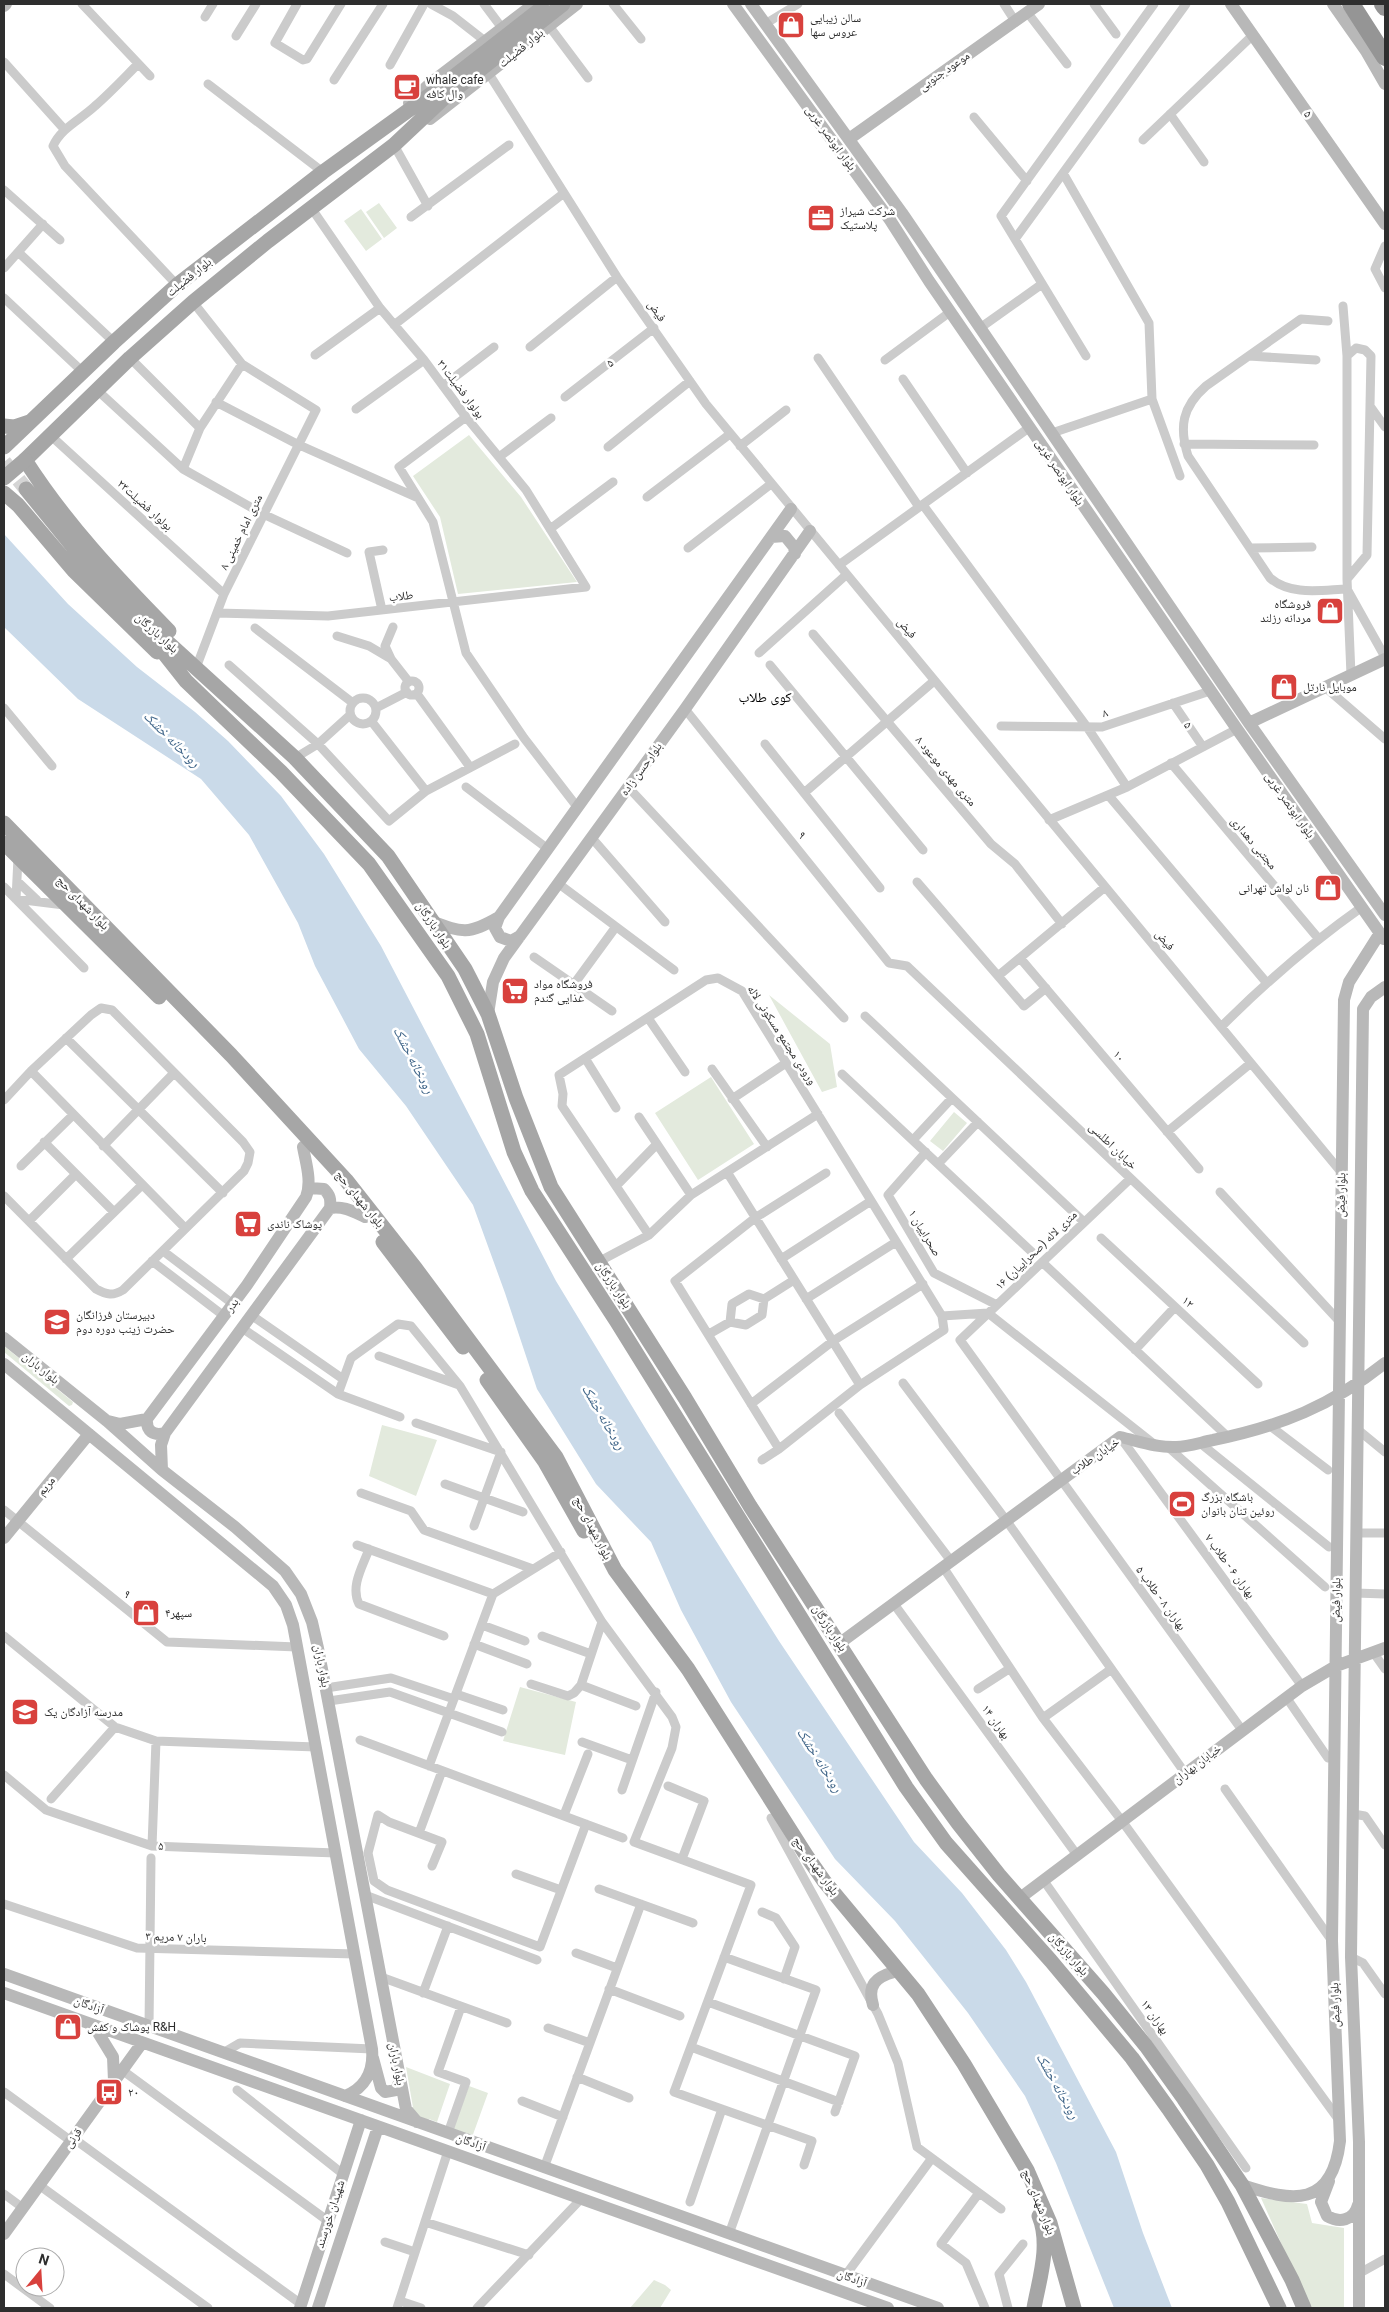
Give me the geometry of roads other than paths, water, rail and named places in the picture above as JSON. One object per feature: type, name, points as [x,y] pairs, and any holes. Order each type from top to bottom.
[{"type":"highway","points":[[1350,4],[1377,52]]},
{"type":"highway","points":[[1383,4],[1385,8]]},
{"type":"main road","name":"بلوار فضیلت","points":[[4,478],[192,302],[268,241],[394,145],[441,94],[547,4]]},
{"type":"main road","name":"بلوار فضیلت","points":[[7,445],[84,373],[114,342],[178,285],[323,172],[383,128],[441,94],[563,4]]},
{"type":"main road","points":[[256,225],[268,241]]},
{"type":"main road","points":[[4,426],[14,427],[33,421]]},
{"type":"main road","points":[[25,460],[48,496],[102,562],[176,639],[196,668]]},
{"type":"main road","points":[[26,489],[92,570],[128,607]]},
{"type":"main road","points":[[4,493],[18,505],[74,571],[186,681]]},
{"type":"main road","name":"بلوار بازرگان","points":[[128,607],[295,758],[388,856],[464,969],[488,1014],[516,1098],[551,1187],[685,1398],[750,1506],[926,1779],[958,1823],[1020,1898],[1109,2000],[1184,2099],[1242,2186],[1292,2280],[1304,2308]]},
{"type":"main road","name":"بلوار بازرگان","points":[[128,607],[186,681],[281,772],[370,864],[448,976],[477,1034],[514,1152],[532,1192],[667,1403],[906,1787],[946,1843],[1051,1960],[1132,2058],[1168,2108],[1207,2165],[1228,2202],[1280,2308]]},
{"type":"main road","name":"بلوار شهدای حج","points":[[4,824],[231,1055],[346,1180],[489,1364],[556,1457],[615,1570],[688,1669],[806,1855],[824,1881],[918,1994],[964,2064],[1027,2170],[1050,2223],[1074,2308]]},
{"type":"main road","name":"بلوار شهدای حج","points":[[4,844],[182,1018],[303,1147],[364,1217],[483,1373],[545,1462],[608,1574],[680,1675],[816,1884],[894,1972],[921,2007],[964,2077],[1021,2174],[1043,2226],[1043,2267],[1034,2308]]},
{"type":"main road","points":[[667,1403],[685,1398]]},
{"type":"main road","points":[[1168,2108],[1184,2099]]},
{"type":"street","points":[[82,4],[150,76]]},
{"type":"street","points":[[205,17],[213,4]]},
{"type":"street","points":[[236,36],[256,4]]},
{"type":"street","points":[[297,4],[275,43],[303,60],[307,59],[341,4]]},
{"type":"street","points":[[334,80],[383,4]]},
{"type":"street","points":[[390,65],[424,4]]},
{"type":"street","points":[[430,4],[452,16],[485,41]]},
{"type":"street","points":[[484,4],[502,28]]},
{"type":"street","name":"بلوار فضیلت","points":[[383,128],[432,81],[534,4]]},
{"type":"street","name":"بلوار فضیلت","points":[[394,145],[489,74],[576,4]]},
{"type":"street","points":[[613,4],[642,39]]},
{"type":"street","name":"بلوار ابونصر غربی","points":[[734,4],[890,220],[950,312],[1236,729],[1383,937]]},
{"type":"street","name":"بلوار ابونصر غربی","points":[[751,4],[902,213],[1249,723],[1385,915]]},
{"type":"street","points":[[765,24],[798,4]]},
{"type":"street","points":[[1004,4],[1016,20]]},
{"type":"street","name":"موعود جنوبی","points":[[849,139],[1039,4]]},
{"type":"street","points":[[1094,4],[1116,34]]},
{"type":"street","points":[[1086,356],[1001,216],[1154,4]]},
{"type":"street","points":[[1015,239],[1186,4]]},
{"type":"street","name":"۵","points":[[1231,4],[1385,224]]},
{"type":"street","points":[[1333,4],[1377,52],[1385,84]]},
{"type":"street","points":[[1027,12],[1067,64]]},
{"type":"street","points":[[549,26],[588,78]]},
{"type":"street","points":[[1144,140],[1253,35]]},
{"type":"street","points":[[4,62],[64,129]]},
{"type":"street","points":[[138,64],[97,105],[76,123],[64,129],[53,146],[65,166],[178,285]]},
{"type":"street","name":"فیض","points":[[489,74],[617,277],[690,381],[730,434],[1341,1172]]},
{"type":"street","points":[[208,84],[323,172]]},
{"type":"street","points":[[1170,114],[1204,162]]},
{"type":"street","points":[[974,117],[1027,181]]},
{"type":"street","points":[[394,145],[428,206]]},
{"type":"street","points":[[411,217],[509,145]]},
{"type":"street","points":[[1063,173],[1149,323],[1152,399],[1180,476]]},
{"type":"street","points":[[4,190],[60,240]]},
{"type":"street","points":[[394,325],[564,194]]},
{"type":"street","name":"بولوار فضیلت۳۱","points":[[312,209],[380,308],[424,360],[466,417],[526,490],[586,587]]},
{"type":"street","points":[[4,268],[43,224]]},
{"type":"street","points":[[1385,246],[1375,269],[1385,288]]},
{"type":"street","points":[[18,252],[114,342]]},
{"type":"street","points":[[530,347],[617,277]]},
{"type":"street","points":[[980,328],[1042,284]]},
{"type":"street","points":[[4,298],[84,373]]},
{"type":"street","points":[[183,469],[200,428],[242,364],[192,302]]},
{"type":"street","points":[[1343,306],[1347,356],[1347,589],[1351,675]]},
{"type":"street","points":[[316,355],[380,308]]},
{"type":"street","points":[[885,360],[950,312]]},
{"type":"street","points":[[1328,321],[1300,319],[1196,395],[1185,412],[1184,444],[1188,456],[1270,578],[1280,587],[1292,590],[1347,589]]},
{"type":"street","name":"۵","points":[[566,397],[654,328]]},
{"type":"street","points":[[443,386],[494,347]]},
{"type":"street","points":[[1347,356],[1356,348],[1365,350],[1371,356],[1368,555],[1347,579]]},
{"type":"street","points":[[1249,356],[1316,360]]},
{"type":"street","points":[[130,358],[200,428]]},
{"type":"street","points":[[818,358],[921,506],[1087,727],[1127,787]]},
{"type":"street","points":[[356,409],[424,360]]},
{"type":"street","name":"۸ متری امام خمینی","points":[[196,668],[224,594],[297,444],[316,410],[242,364]]},
{"type":"street","points":[[902,379],[967,473]]},
{"type":"street","points":[[608,447],[690,381]]},
{"type":"street","points":[[97,390],[183,469],[263,514],[347,553]]},
{"type":"street","points":[[1052,433],[1152,399]]},
{"type":"street","points":[[216,402],[297,444],[418,498]]},
{"type":"street","points":[[1370,406],[1385,427]]},
{"type":"street","points":[[740,446],[786,410]]},
{"type":"street","points":[[466,417],[399,467],[434,522],[452,603],[466,653],[524,738],[578,808]]},
{"type":"street","points":[[499,457],[551,418]]},
{"type":"street","points":[[839,565],[1030,428]]},
{"type":"street","points":[[648,497],[730,434]]},
{"type":"street","name":"بولوار فضیلت۲۳","points":[[50,435],[224,594]]},
{"type":"street","points":[[1184,444],[1314,445]]},
{"type":"street","points":[[550,529],[612,482]]},
{"type":"street","points":[[688,548],[771,484]]},
{"type":"street","points":[[520,936],[511,941],[500,937],[495,928],[499,917],[791,509]]},
{"type":"street","name":"بلوارحسن زاده","points":[[488,1014],[493,982],[504,958],[685,709],[810,531]]},
{"type":"street","points":[[1109,543],[1122,534]]},
{"type":"street","points":[[771,537],[785,536],[794,547],[795,554]]},
{"type":"street","points":[[1250,548],[1312,547]]},
{"type":"street","points":[[382,550],[369,552],[382,610]]},
{"type":"street","points":[[759,654],[846,575]]},
{"type":"street","name":"طلاب","points":[[217,612],[328,616],[586,587]]},
{"type":"street","points":[[1249,723],[1385,658],[1347,589]]},
{"type":"street","points":[[393,627],[385,646],[391,659],[409,682],[417,683],[420,688],[417,694]]},
{"type":"street","points":[[255,628],[353,703]]},
{"type":"street","name":"۸ متری مهدی موعود","points":[[813,634],[991,844],[1015,864],[1062,924]]},
{"type":"street","points":[[337,636],[369,646],[391,659]]},
{"type":"street","points":[[369,646],[385,646]]},
{"type":"street","points":[[229,665],[318,744],[389,821],[426,791],[515,744]]},
{"type":"street","points":[[770,666],[923,850]]},
{"type":"street","points":[[804,793],[934,680]]},
{"type":"street","points":[[407,692],[406,686],[409,682]]},
{"type":"street","points":[[1325,687],[1385,739]]},
{"type":"street","name":"۸","points":[[1001,726],[1102,727],[1210,691]]},
{"type":"street","points":[[376,708],[407,692]]},
{"type":"street","points":[[407,692],[410,695],[417,694]]},
{"type":"street","points":[[417,694],[470,767]]},
{"type":"street","points":[[350,715],[359,724],[372,722],[376,716],[376,708],[372,701],[364,698],[353,703]]},
{"type":"street","points":[[295,758],[318,744],[350,715],[353,703]]},
{"type":"street","name":"۵","points":[[1173,703],[1202,747]]},
{"type":"street","points":[[4,708],[52,766]]},
{"type":"street","name":"۹","points":[[685,709],[889,963],[907,966]]},
{"type":"street","points":[[372,722],[426,791]]},
{"type":"street","points":[[1049,820],[1109,796],[1236,729]]},
{"type":"street","points":[[765,744],[880,888]]},
{"type":"street","points":[[462,754],[480,762]]},
{"type":"street","name":"مجتبی دهداری","points":[[1171,763],[1318,938]]},
{"type":"street","points":[[466,787],[548,849]]},
{"type":"street","points":[[628,787],[844,1018]]},
{"type":"street","points":[[1109,796],[1266,982]]},
{"type":"street","points":[[591,837],[665,922]]},
{"type":"street","points":[[16,899],[18,858]]},
{"type":"street","points":[[18,882],[37,900]]},
{"type":"street","points":[[917,882],[1024,1006],[1046,988]]},
{"type":"street","points":[[559,884],[615,928],[674,970]]},
{"type":"street","points":[[4,887],[84,968]]},
{"type":"street","points":[[998,976],[1105,887]]},
{"type":"street","points":[[16,899],[67,905]]},
{"type":"street","points":[[1221,1027],[1266,982],[1318,938],[1362,907]]},
{"type":"street","points":[[431,921],[459,931],[478,929],[499,917]]},
{"type":"street","points":[[574,984],[615,928]]},
{"type":"street","name":"بلوار فیض","points":[[1358,2202],[1353,2215],[1340,2221],[1327,2216],[1321,2202],[1338,2162],[1340,2121],[1332,1941],[1342,1087],[1344,1000],[1349,982],[1383,937]]},
{"type":"street","points":[[534,957],[612,1011]]},
{"type":"street","name":"۱۰","points":[[1020,958],[1199,1169]]},
{"type":"street","name":"خيابان اطلسى","points":[[907,966],[1304,1343]]},
{"type":"street","name":"ورودی مجتمع مسکونی لاله","points":[[649,1235],[562,1106],[563,1094],[559,1075],[706,980],[718,978],[742,991],[942,1316]]},
{"type":"street","name":"بلوار فیض","points":[[1358,2308],[1359,2142],[1351,1957],[1363,1009],[1371,997],[1385,987]]},
{"type":"street","points":[[4,1100],[31,1071],[101,1008],[112,1010],[243,1142],[250,1152],[244,1171],[123,1290],[115,1295],[96,1290],[4,1196]]},
{"type":"street","points":[[865,1016],[1084,1222]]},
{"type":"street","points":[[648,1018],[685,1072]]},
{"type":"street","points":[[66,1038],[223,1193]]},
{"type":"street","points":[[585,1058],[616,1108]]},
{"type":"street","points":[[732,1099],[786,1063]]},
{"type":"street","points":[[1167,1132],[1251,1063]]},
{"type":"street","points":[[712,1069],[766,1147]]},
{"type":"street","points":[[31,1071],[72,1115],[185,1228]]},
{"type":"street","points":[[103,1146],[174,1073]]},
{"type":"street","points":[[842,1074],[1034,1254]]},
{"type":"street","points":[[1342,1087],[1362,1088]]},
{"type":"street","points":[[913,1140],[952,1098]]},
{"type":"street","points":[[598,1262],[649,1235],[691,1195],[818,1114]]},
{"type":"street","points":[[21,1166],[72,1115]]},
{"type":"street","points":[[638,1117],[691,1195]]},
{"type":"street","points":[[938,1164],[978,1122]]},
{"type":"street","points":[[44,1142],[114,1212]]},
{"type":"street","points":[[616,1186],[657,1144]]},
{"type":"street","points":[[303,1147],[310,1188],[317,1186],[324,1189],[329,1194],[331,1200],[330,1208],[339,1206],[364,1217]]},
{"type":"street","name":"صحراییان ۱","points":[[926,1152],[888,1196],[934,1274],[997,1304]]},
{"type":"street","points":[[727,1172],[860,1385]]},
{"type":"street","points":[[779,1449],[675,1281],[755,1218],[826,1173]]},
{"type":"street","points":[[29,1221],[76,1174]]},
{"type":"street","name":"۱۶ متری لاله (صحراییان)","points":[[960,1340],[1130,1179]]},
{"type":"street","points":[[66,1259],[142,1185]]},
{"type":"street","name":"بدر","points":[[147,1419],[224,1316],[306,1197],[310,1188]]},
{"type":"street","points":[[1220,1192],[1340,1322]]},
{"type":"street","points":[[781,1259],[871,1201]]},
{"type":"street","name":"بدر","points":[[164,1433],[330,1208]]},
{"type":"street","name":"۱۲","points":[[1101,1238],[1258,1384]]},
{"type":"street","points":[[806,1299],[896,1242]]},
{"type":"street","points":[[163,1250],[232,1304]]},
{"type":"street","points":[[152,1261],[224,1316]]},
{"type":"street","points":[[1042,1262],[1228,1437]]},
{"type":"street","points":[[764,1299],[794,1280]]},
{"type":"street","points":[[194,1293],[204,1282]]},
{"type":"street","points":[[751,1404],[833,1341],[923,1284]]},
{"type":"street","points":[[730,1322],[732,1304],[749,1294],[764,1299]]},
{"type":"street","points":[[709,1334],[730,1322],[746,1325],[762,1315],[764,1299]]},
{"type":"street","points":[[1135,1350],[1175,1307]]},
{"type":"street","points":[[762,1460],[779,1449],[860,1385],[944,1330],[942,1316],[988,1313],[1162,1446],[1324,1587]]},
{"type":"street","points":[[251,1315],[343,1379]]},
{"type":"street","points":[[338,1394],[351,1358],[398,1324],[412,1326],[460,1386],[602,1622],[656,1692],[672,1717],[676,1727],[676,1736],[634,1842],[751,1885],[674,2092],[812,2141],[804,2164]]},
{"type":"street","points":[[258,1338],[268,1327]]},
{"type":"street","points":[[242,1328],[338,1394],[400,1417]]},
{"type":"street","name":"بلوار باران","points":[[4,1338],[107,1421],[162,1470],[235,1527],[285,1571],[301,1594],[312,1622],[329,1701],[406,2109],[417,2122]]},
{"type":"street","name":"بهاران ۸ - طلاب ۵","points":[[960,1340],[1242,1730]]},
{"type":"street","points":[[379,1356],[460,1386]]},
{"type":"street","name":"خیابان طلاب","points":[[840,1643],[1120,1437],[1162,1446],[1177,1447],[1228,1437],[1269,1426],[1297,1416],[1339,1396],[1358,1385],[1385,1363]]},
{"type":"street","name":"بلوار باران","points":[[4,1364],[273,1586],[286,1605],[297,1647],[373,2054],[366,2080],[358,2090],[345,2096]]},
{"type":"street","points":[[903,1383],[1006,1520],[1110,1670],[1185,1773]]},
{"type":"street","points":[[839,1413],[947,1564],[1009,1670],[1043,1718],[1122,1821],[1340,2121]]},
{"type":"street","points":[[107,1421],[120,1424],[147,1419],[147,1426],[151,1432],[158,1435],[164,1433]]},
{"type":"street","points":[[416,1423],[501,1452]]},
{"type":"street","points":[[1269,1426],[1328,1470]]},
{"type":"street","points":[[1357,1430],[1385,1452]]},
{"type":"street","points":[[162,1470],[161,1445],[164,1433]]},
{"type":"street","name":"مریم","points":[[4,1538],[89,1434]]},
{"type":"street","name":"بهاران ۶ - طلاب ۷","points":[[1120,1437],[1302,1686]]},
{"type":"street","points":[[1200,1443],[1329,1547]]},
{"type":"street","points":[[474,1526],[501,1452]]},
{"type":"street","points":[[445,1484],[523,1512]]},
{"type":"street","points":[[361,1493],[411,1510],[424,1530],[532,1569]]},
{"type":"street","points":[[4,1510],[18,1521]]},
{"type":"street","name":"۹","points":[[18,1521],[167,1642],[297,1647]]},
{"type":"street","points":[[1356,1533],[1385,1533]]},
{"type":"street","points":[[357,1545],[493,1594]]},
{"type":"street","points":[[369,1549],[355,1586],[354,1595],[359,1604],[444,1636]]},
{"type":"street","points":[[429,1766],[493,1594],[561,1552]]},
{"type":"street","points":[[1355,1593],[1385,1594]]},
{"type":"street","name":"بهاران ۱۴","points":[[894,1604],[1077,1855]]},
{"type":"street","points":[[531,1684],[568,1696],[574,1693],[580,1685],[602,1622]]},
{"type":"street","points":[[482,1624],[525,1641]]},
{"type":"street","points":[[4,1636],[115,1727],[156,1741],[316,1747]]},
{"type":"street","points":[[542,1636],[591,1654]]},
{"type":"street","points":[[474,1644],[527,1664]]},
{"type":"street","points":[[1379,1650],[1385,1670]]},
{"type":"street","name":"خیابان بهاران","points":[[1020,1898],[1286,1697],[1336,1666],[1379,1650]]},
{"type":"street","points":[[978,1689],[1009,1670]]},
{"type":"street","points":[[1043,1718],[1110,1670]]},
{"type":"street","points":[[326,1688],[391,1678],[503,1710]]},
{"type":"street","points":[[580,1685],[636,1706]]},
{"type":"street","points":[[329,1701],[390,1692],[502,1732]]},
{"type":"street","points":[[622,1790],[656,1692]]},
{"type":"street","points":[[1286,1697],[1328,1758]]},
{"type":"street","points":[[51,1799],[115,1727]]},
{"type":"street","points":[[360,1740],[623,1838]]},
{"type":"street","points":[[152,1846],[156,1741]]},
{"type":"street","points":[[582,1742],[632,1760]]},
{"type":"street","points":[[564,1815],[588,1754]]},
{"type":"street","points":[[419,1833],[442,1771]]},
{"type":"street","name":"۵","points":[[4,1775],[46,1810],[152,1846],[336,1853]]},
{"type":"street","points":[[668,1786],[704,1800],[682,1859]]},
{"type":"street","points":[[1225,1789],[1332,1941]]},
{"type":"street","points":[[1353,1814],[1365,1816],[1385,1845]]},
{"type":"street","points":[[432,1866],[442,1842],[378,1816],[368,1853],[374,1881],[387,1890],[540,1947],[586,1824]]},
{"type":"street","points":[[772,1818],[873,2005],[898,2063],[917,2147],[1001,2209]]},
{"type":"street","points":[[149,2026],[151,1858]]},
{"type":"street","points":[[516,1874],[561,1890]]},
{"type":"street","name":"بهاران ۱۳","points":[[1044,1881],[1246,2168]]},
{"type":"street","points":[[600,1889],[693,1923]]},
{"type":"street","points":[[365,1895],[537,1960]]},
{"type":"street","points":[[1333,1898],[1352,1898]]},
{"type":"street","name":"باران ۷ مریم ۳","points":[[4,1904],[138,1948],[354,1954]]},
{"type":"street","points":[[544,2168],[641,1904]]},
{"type":"street","points":[[762,1912],[776,1918],[795,1947],[784,1979]]},
{"type":"street","points":[[423,1992],[448,1926]]},
{"type":"street","points":[[576,1953],[617,1968]]},
{"type":"street","points":[[724,1957],[816,1990],[729,2234]]},
{"type":"street","points":[[1351,1957],[1363,1963],[1385,1994]]},
{"type":"street","points":[[873,2005],[870,1994],[872,1984],[880,1976],[894,1972]]},
{"type":"street","name":"آزادگان","points":[[4,1974],[938,2308]]},
{"type":"street","points":[[381,1977],[507,2023]]},
{"type":"street","points":[[610,1989],[680,2016]]},
{"type":"street","name":"آزادگان","points":[[4,1994],[888,2308]]},
{"type":"street","points":[[708,2002],[856,2056],[835,2112]]},
{"type":"street","points":[[448,2134],[466,2082],[438,2072],[462,2006]]},
{"type":"street","points":[[94,2026],[113,2057],[114,2082]]},
{"type":"street","points":[[548,2028],[590,2043]]},
{"type":"street","name":"قرنی","points":[[4,2234],[142,2043]]},
{"type":"street","points":[[222,2052],[240,2043],[373,2054],[381,2088],[391,2092],[396,2090],[400,2080]]},
{"type":"street","points":[[691,2048],[839,2102]]},
{"type":"street","points":[[251,2081],[257,2065]]},
{"type":"street","points":[[122,2070],[328,2221]]},
{"type":"street","points":[[577,2078],[629,2098]]},
{"type":"street","points":[[237,2090],[343,2174]]},
{"type":"street","points":[[4,2092],[185,2220],[300,2306]]},
{"type":"street","points":[[522,2101],[563,2117]]},
{"type":"street","points":[[690,2202],[722,2109]]},
{"type":"street","name":"شهیدان خورسند","points":[[300,2306],[361,2120]]},
{"type":"street","name":"شهیدان خورسند","points":[[318,2308],[378,2126]]},
{"type":"street","points":[[354,2142],[361,2140],[368,2144],[370,2151]]},
{"type":"street","points":[[421,2308],[398,2304],[448,2151]]},
{"type":"street","points":[[845,2276],[932,2158]]},
{"type":"street","points":[[1242,2186],[1274,2196],[1293,2198],[1308,2195],[1331,2177]]},
{"type":"street","points":[[39,2185],[208,2308]]},
{"type":"street","points":[[979,2193],[941,2244],[966,2263],[985,2308]]},
{"type":"street","points":[[4,2194],[23,2208]]},
{"type":"street","points":[[622,2214],[628,2198]]},
{"type":"street","points":[[477,2308],[581,2199]]},
{"type":"street","points":[[425,2222],[529,2255]]},
{"type":"street","points":[[384,2242],[415,2252]]},
{"type":"street","points":[[1008,2308],[999,2274],[1023,2244]]},
{"type":"street","points":[[1358,2274],[1385,2259]]},
{"type":"street","points":[[4,2274],[50,2308]]},
{"type":"water","name":"رودخانه خشک","points":[[4,534],[68,604],[137,667],[195,712],[228,741],[281,796],[324,854],[381,946],[556,1281],[647,1431],[779,1641],[914,1842],[962,1893],[1006,1950],[1026,1982],[1116,2152],[1143,2233],[1172,2308],[1114,2308],[1056,2163],[1025,2096],[968,2013],[895,1921],[835,1859],[731,1702],[681,1610],[651,1542],[596,1484],[537,1389],[473,1205],[406,1106],[359,1049],[315,966],[298,923],[249,835],[201,779],[78,699],[4,627]]},
{"type":"tunnel","points":[[4,462],[26,489]]},
{"type":"place","name":"سالن زیبایی عروس سها","points":[[791,25]]},
{"type":"place","name":"whale cafe وال کافه","points":[[407,87]]},
{"type":"place","name":"شرکت شیراز پلاستیک","points":[[821,218]]},
{"type":"place","name":"فروشگاه مردانه رزلند","points":[[1330,611]]},
{"type":"place","name":"موبایل نارتل","points":[[1284,687]]},
{"type":"place","name":"نان لواش تهرانی","points":[[1328,888]]},
{"type":"place","name":"فروشگاه مواد غذایی گندم","points":[[515,991]]},
{"type":"place","name":"پوشاک ناندی","points":[[248,1224]]},
{"type":"place","name":"دبیرستان فرزانگان حضرت زینب دوره دوم","points":[[57,1322]]},
{"type":"place","name":"باشگاه بزرگ روئین تنان بانوان","points":[[1182,1504]]},
{"type":"place","name":"سپهر۴","points":[[146,1613]]},
{"type":"place","name":"مدرسه آزادگان یک","points":[[25,1712]]},
{"type":"place","name":"پوشاک و کفش R&H","points":[[68,2027]]},
{"type":"place","name":"۲۰","points":[[109,2092]]},
{"type":"district","name":"کوی طلاب","points":[[765,697]]}]
